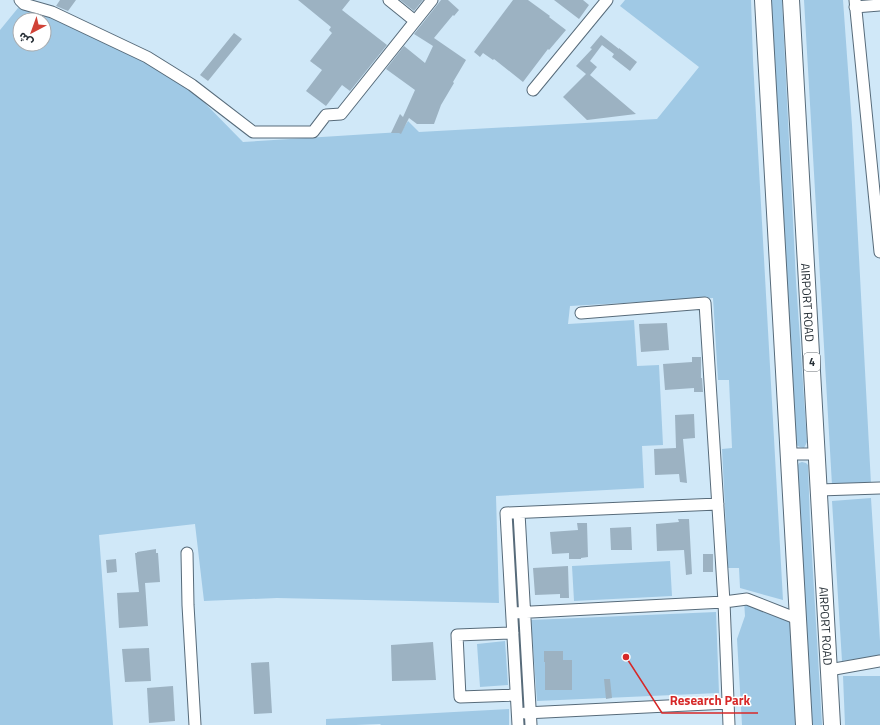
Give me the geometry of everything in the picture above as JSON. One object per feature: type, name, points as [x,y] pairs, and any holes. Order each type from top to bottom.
[{"type":"highway","points":[[763,0],[804,725]]},
{"type":"highway","name":"AIRPORT ROAD","points":[[791,0],[832,725]]},
{"type":"street","points":[[20,0],[24,4],[52,12],[147,57],[192,85],[253,132],[313,132],[326,115],[341,114],[432,0]]},
{"type":"street","points":[[389,0],[415,21]]},
{"type":"street","points":[[533,90],[606,0]]},
{"type":"street","points":[[880,6],[855,4],[877,185],[880,252]]},
{"type":"street","points":[[581,313],[705,303],[724,602],[729,725]]},
{"type":"street","points":[[789,454],[817,454]]},
{"type":"street","points":[[819,490],[880,488]]},
{"type":"street","points":[[518,725],[506,513],[718,504]]},
{"type":"street","points":[[519,513],[531,725]]},
{"type":"street","points":[[187,554],[188,605],[195,725]]},
{"type":"street","points":[[512,613],[724,602],[747,599],[798,619]]},
{"type":"street","points":[[513,633],[457,635],[460,697],[516,695]]},
{"type":"street","points":[[829,670],[880,661]]},
{"type":"street","points":[[517,714],[728,703]]},
{"type":"shaded area","points":[[625,0],[751,0],[753,61],[783,600],[740,588],[739,568],[728,568],[722,449],[732,448],[729,380],[718,380],[713,298],[570,306],[568,324],[634,320],[637,366],[659,365],[663,445],[642,446],[644,488],[496,496],[499,603],[277,598],[204,601],[195,524],[99,535],[113,725],[0,725],[0,30],[12,15],[12,52],[52,52],[52,16],[145,60],[190,88],[243,142],[401,132],[408,121],[419,132],[657,119],[699,67],[620,6]]},
{"type":"shaded area","points":[[771,0],[782,0],[796,281],[807,442],[804,448],[796,445]]},
{"type":"shaded area","points":[[804,0],[843,0],[852,125],[871,484],[832,485]]},
{"type":"shaded area","points":[[18,8],[36,12],[15,12]]},
{"type":"shaded area","points":[[802,462],[808,465],[822,725],[812,725],[797,467],[799,463]]},
{"type":"shaded area","points":[[871,498],[880,656],[842,661],[832,501]]},
{"type":"shaded area","points":[[670,561],[672,596],[574,601],[572,566]]},
{"type":"shaded area","points":[[744,600],[790,619],[796,725],[742,725],[737,639],[745,616]]},
{"type":"shaded area","points":[[716,612],[719,693],[537,701],[531,620]]},
{"type":"shaded area","points":[[517,622],[520,622],[525,705],[522,705]]},
{"type":"shaded area","points":[[505,641],[508,685],[480,687],[477,644]]},
{"type":"shaded area","points":[[843,676],[880,676],[880,725],[845,725]]},
{"type":"shaded area","points":[[509,709],[509,725],[326,725],[326,719]]},
{"type":"building","points":[[60,0],[76,0],[68,11],[56,6]]},
{"type":"building","points":[[298,0],[350,0],[342,10],[387,45],[350,91],[342,85],[326,106],[306,91],[322,70],[310,61],[332,33],[329,30],[331,27]]},
{"type":"building","points":[[400,0],[423,0],[414,11]]},
{"type":"building","points":[[441,0],[448,0],[459,10],[434,38],[466,60],[441,105],[434,124],[417,124],[409,118],[401,134],[391,133],[400,114],[403,117],[415,90],[386,69],[404,46],[425,63],[433,46],[414,34]]},
{"type":"building","points":[[513,0],[528,0],[566,30],[549,50],[548,49],[523,82],[494,59],[493,60],[483,53],[480,57],[474,52]]},
{"type":"building","points":[[554,0],[583,0],[589,5],[579,19]]},
{"type":"building","points":[[234,33],[242,39],[208,81],[200,75]]},
{"type":"building","points":[[601,35],[637,62],[630,71],[612,57],[614,54],[602,45],[590,61],[597,67],[590,75],[636,114],[587,120],[563,97],[586,74],[576,66],[592,49],[590,48]]},
{"type":"building","points":[[667,323],[669,350],[641,352],[639,324]]},
{"type":"building","points":[[692,357],[701,357],[703,392],[694,392],[694,388],[665,390],[663,364],[692,362]]},
{"type":"building","points":[[694,414],[695,438],[683,439],[687,483],[680,482],[679,474],[655,475],[654,449],[676,448],[675,415]]},
{"type":"building","points":[[678,519],[689,519],[692,574],[686,575],[684,550],[657,551],[656,524],[679,522]]},
{"type":"building","points":[[577,523],[587,523],[588,557],[581,559],[569,559],[569,553],[552,554],[550,532],[578,530]]},
{"type":"building","points":[[631,527],[632,550],[611,550],[610,528]]},
{"type":"building","points":[[156,549],[156,553],[158,553],[160,582],[145,583],[148,626],[119,628],[117,593],[139,592],[135,553]]},
{"type":"building","points":[[703,554],[713,554],[713,572],[703,572]]},
{"type":"building","points":[[116,559],[117,572],[107,573],[106,560]]},
{"type":"building","points":[[568,566],[569,598],[560,598],[560,594],[535,595],[533,568]]},
{"type":"building","points":[[433,642],[436,680],[392,681],[391,645]]},
{"type":"building","points":[[149,648],[151,681],[125,682],[122,649]]},
{"type":"building","points":[[544,651],[563,651],[563,660],[572,660],[572,690],[545,690]]},
{"type":"building","points":[[269,662],[272,713],[254,714],[251,663]]},
{"type":"building","points":[[604,679],[610,679],[612,698],[606,699]]},
{"type":"building","points":[[173,686],[175,721],[149,723],[147,688]]},
{"type":"place","name":"Research Park","points":[[626,657]]}]
